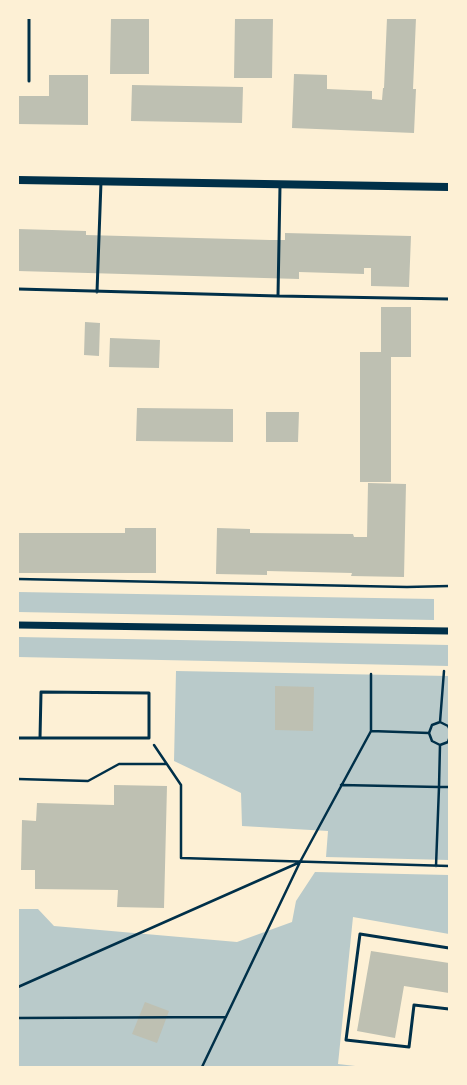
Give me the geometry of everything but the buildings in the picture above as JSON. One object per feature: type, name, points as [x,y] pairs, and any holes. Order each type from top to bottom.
[{"type":"main road","points":[[18,180],[449,187]]},
{"type":"street","points":[[18,625],[449,631]]},
{"type":"lane","points":[[29,18],[29,81]]},
{"type":"lane","points":[[97,292],[101,182]]},
{"type":"lane","points":[[278,296],[280,184]]},
{"type":"lane","points":[[18,289],[449,299]]},
{"type":"lane","points":[[18,738],[40,738],[149,738],[150,693],[41,692],[40,738]]},
{"type":"lane","points":[[449,948],[360,934],[346,1040],[409,1047],[414,1005],[449,1009]]},
{"type":"path","points":[[18,579],[399,587],[449,586]]},
{"type":"path","points":[[440,722],[444,671]]},
{"type":"path","points":[[202,1067],[300,862],[371,731],[371,674]]},
{"type":"path","points":[[449,728],[440,722],[432,725],[429,733],[432,741],[440,744],[448,742],[449,739]]},
{"type":"path","points":[[371,731],[429,733]]},
{"type":"path","points":[[149,738],[181,785],[181,858],[449,866]]},
{"type":"path","points":[[436,866],[440,744]]},
{"type":"path","points":[[18,779],[88,781],[119,764],[166,764]]},
{"type":"path","points":[[341,785],[449,787]]},
{"type":"path","points":[[18,987],[300,862]]},
{"type":"path","points":[[18,1018],[226,1017]]},
{"type":"shaded area","points":[[18,592],[434,599],[434,620],[18,612]]},
{"type":"shaded area","points":[[18,637],[449,645],[449,666],[18,657]]},
{"type":"shaded area","points":[[176,671],[449,676],[449,860],[326,857],[328,831],[242,826],[241,793],[174,761]]},
{"type":"shaded area","points":[[315,872],[449,875],[449,934],[353,917],[338,1064],[364,1067],[18,1067],[18,909],[38,909],[54,926],[237,942],[292,922],[296,901]]}]
